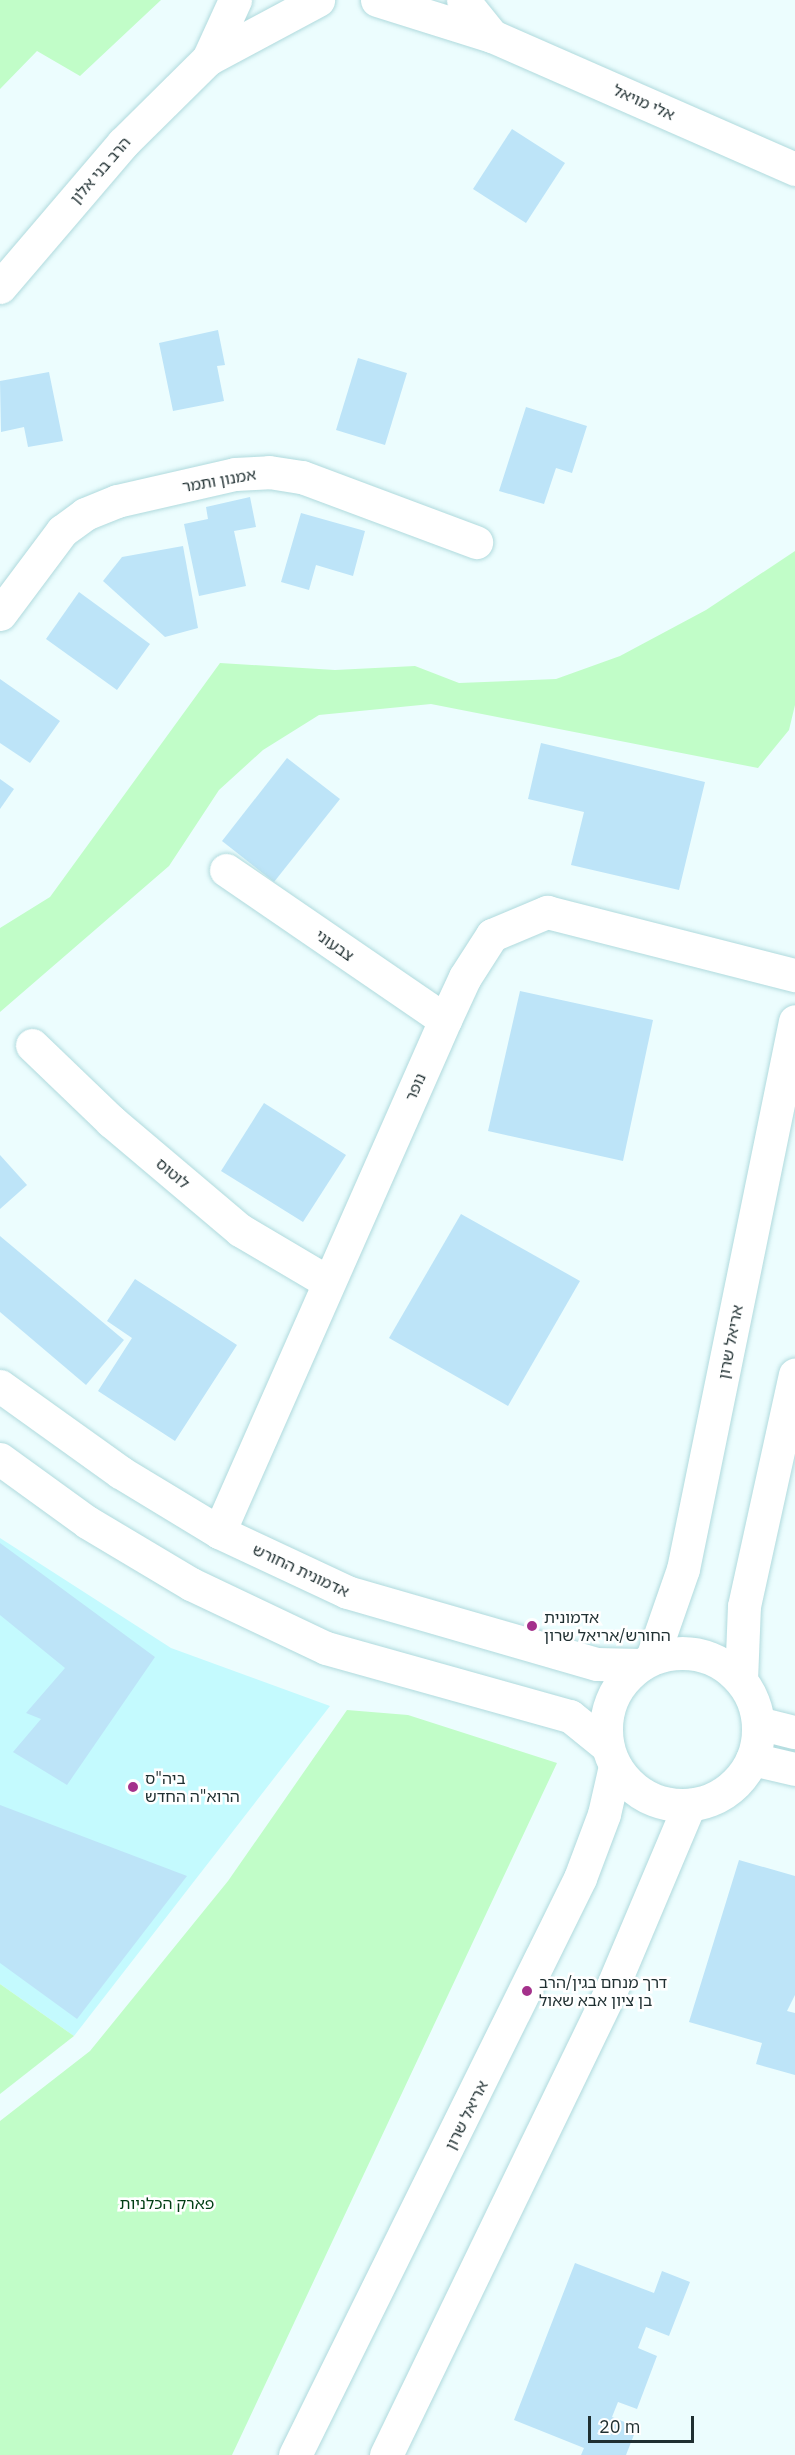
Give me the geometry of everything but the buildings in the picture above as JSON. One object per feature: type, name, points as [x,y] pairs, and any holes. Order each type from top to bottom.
[{"type":"street","name":"הרב בני אלון","points":[[207,59],[235,0]]},
{"type":"street","name":"הרב בני אלון","points":[[0,287],[123,143],[207,59],[318,0]]},
{"type":"street","name":"אלי מויאל","points":[[377,0],[492,36],[795,169]]},
{"type":"street","name":"אלי מויאל","points":[[463,0],[492,36]]},
{"type":"street","name":"אמנון ותמר","points":[[1,610],[62,531],[85,514],[117,501],[235,474],[268,472],[302,477],[476,542]]},
{"type":"street","name":"צבעוני","points":[[226,870],[445,1020]]},
{"type":"street","name":"נופר","points":[[219,1532],[445,1020],[465,977],[492,935],[547,912],[795,975]]},
{"type":"street","name":"אריאל שרון","points":[[646,1662],[683,1569],[795,1021]]},
{"type":"street","name":"לוטוס","points":[[32,1045],[111,1121],[240,1230],[328,1282]]},
{"type":"street","points":[[741,1680],[744,1606],[795,1375]]},
{"type":"street","name":"אדמונית החורש","points":[[0,1386],[120,1472],[219,1532],[348,1592],[597,1664],[646,1662]]},
{"type":"street","points":[[0,1459],[87,1522],[191,1584],[316,1643],[570,1716],[611,1756],[628,1783],[647,1796],[689,1805],[728,1789],[752,1759],[758,1723],[752,1697],[741,1680],[723,1664],[700,1655],[676,1653],[646,1662],[622,1680],[611,1700],[605,1723],[611,1756]]},
{"type":"street","points":[[758,1723],[795,1732]]},
{"type":"street","name":"אריאל שרון","points":[[295,2455],[580,1878],[604,1814],[611,1756]]},
{"type":"street","points":[[752,1759],[795,1769]]},
{"type":"street","points":[[386,2455],[611,1990],[689,1805]]},
{"type":"shaded area","name":"ביה\"ס הרוא\"ה החדש","points":[[0,1538],[171,1648],[330,1706],[74,2036],[0,1984]]},
{"type":"green space","points":[[0,0],[161,0],[80,76],[37,51],[0,89]]},
{"type":"green space","points":[[795,551],[795,705],[789,730],[758,768],[431,704],[319,715],[263,750],[219,790],[169,866],[0,1012],[0,928],[50,897],[220,663],[335,670],[415,666],[459,683],[556,679],[620,656],[706,610]]},
{"type":"green space","name":"פארק הכלניות","points":[[347,1710],[408,1715],[557,1763],[232,2455],[0,2455],[0,2121],[90,2051],[228,1881]]},
{"type":"green space","points":[[0,1984],[74,2036],[0,2094]]},
{"type":"place","name":"אדמונית החורש/אריאל שרון","points":[[532,1626]]},
{"type":"place","name":"ביה\"ס הרוא\"ה החדש","points":[[133,1787]]},
{"type":"place","name":"דרך מנחם בגין/הרב בן ציון אבא שאול","points":[[527,1991]]}]
